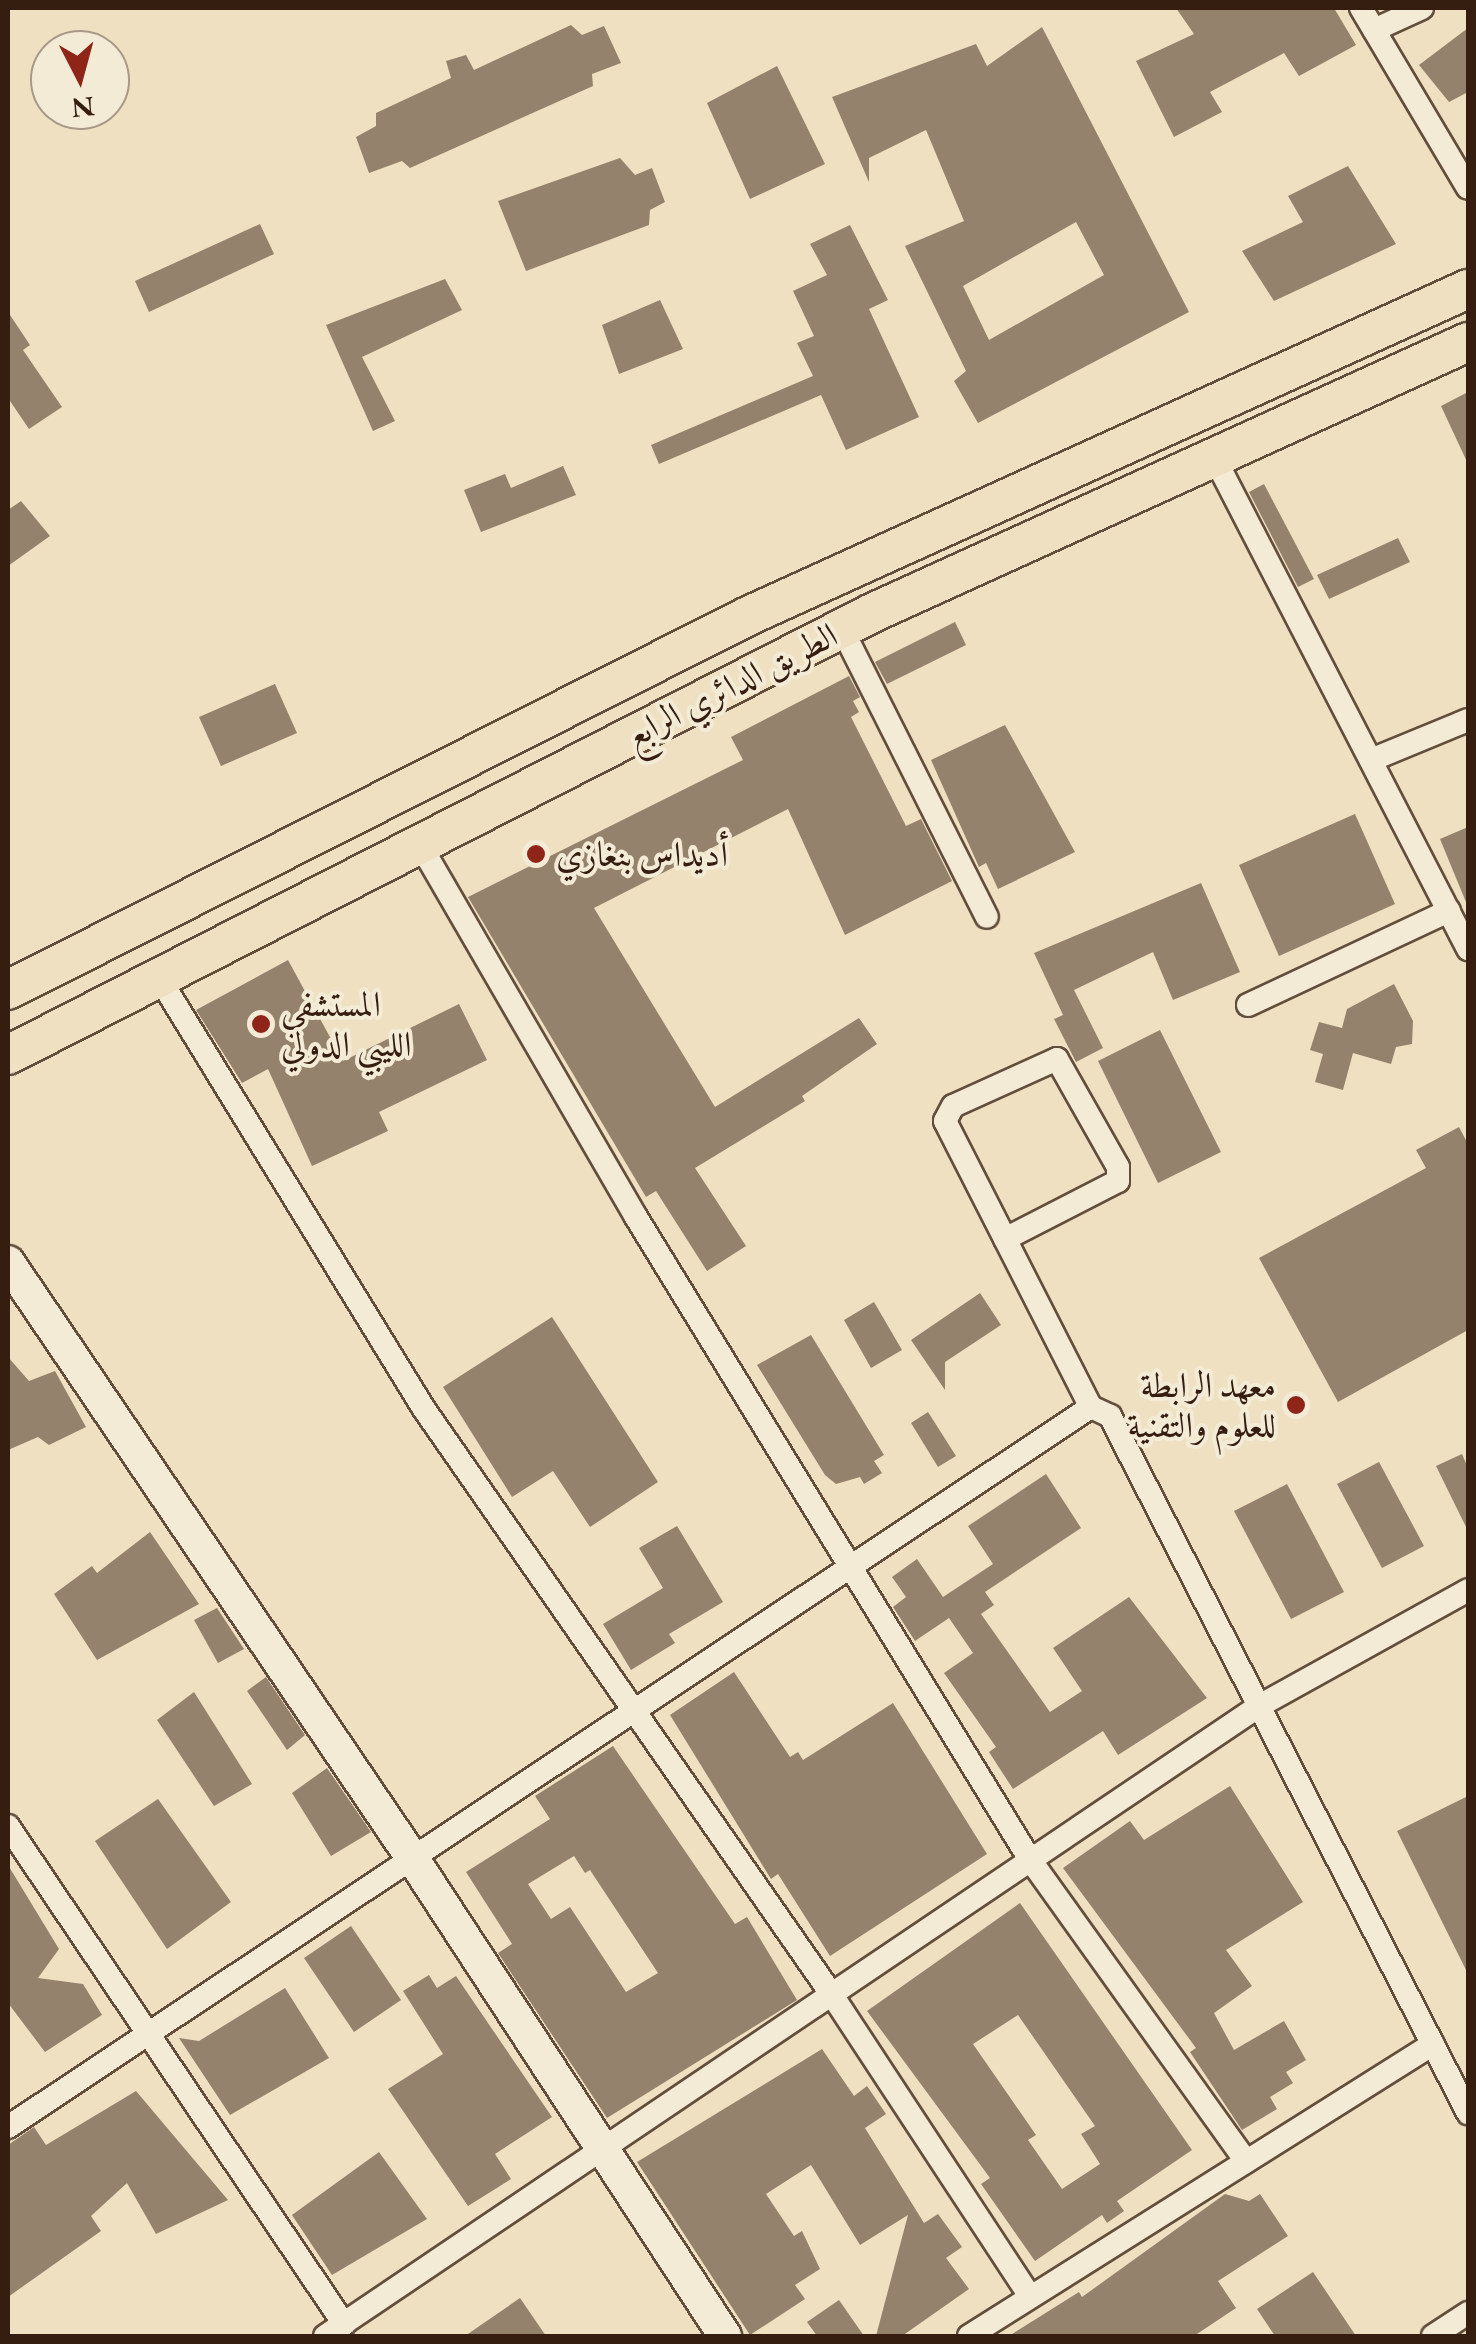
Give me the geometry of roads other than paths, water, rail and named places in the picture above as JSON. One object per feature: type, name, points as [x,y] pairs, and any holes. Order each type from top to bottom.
[{"type":"main road","name":"الطريق الدائري الرابع","points":[[8,990],[748,616],[1468,289]]},
{"type":"main road","name":"الطريق الدائري الرابع","points":[[8,1055],[418,841],[842,629],[1468,342]]},
{"type":"main road","points":[[8,1262],[412,1856],[598,2150],[725,2336]]},
{"type":"street","points":[[1361,8],[1468,188]]},
{"type":"street","points":[[1374,30],[1422,8]]},
{"type":"street","points":[[1214,457],[1468,949]]},
{"type":"street","points":[[842,629],[988,917]]},
{"type":"street","points":[[1371,760],[1468,720]]},
{"type":"street","points":[[418,841],[846,1564],[1029,1858],[1246,2161]]},
{"type":"street","points":[[1248,1005],[1449,911]]},
{"type":"street","points":[[158,976],[424,1409],[832,1995],[1030,2296]]},
{"type":"street","points":[[1005,1239],[1118,1180],[1118,1167],[1057,1060],[1041,1062],[945,1116],[1005,1239],[1091,1407],[1110,1416],[1468,2113]]},
{"type":"street","points":[[8,2127],[846,1564],[1091,1407]]},
{"type":"street","points":[[8,1826],[150,2029],[334,2330],[1259,1706],[1468,1590]]},
{"type":"street","points":[[969,2336],[1433,2044]]},
{"type":"street","points":[[1432,2336],[1468,2314]]},
{"type":"place","name":"أديداس بنغازي","points":[[536,854]]},
{"type":"place","name":"المستشفي الليبي الدولي","points":[[261,1024]]},
{"type":"place","name":"معهد الرابطة للعلوم والتقنية","points":[[1296,1405]]}]
